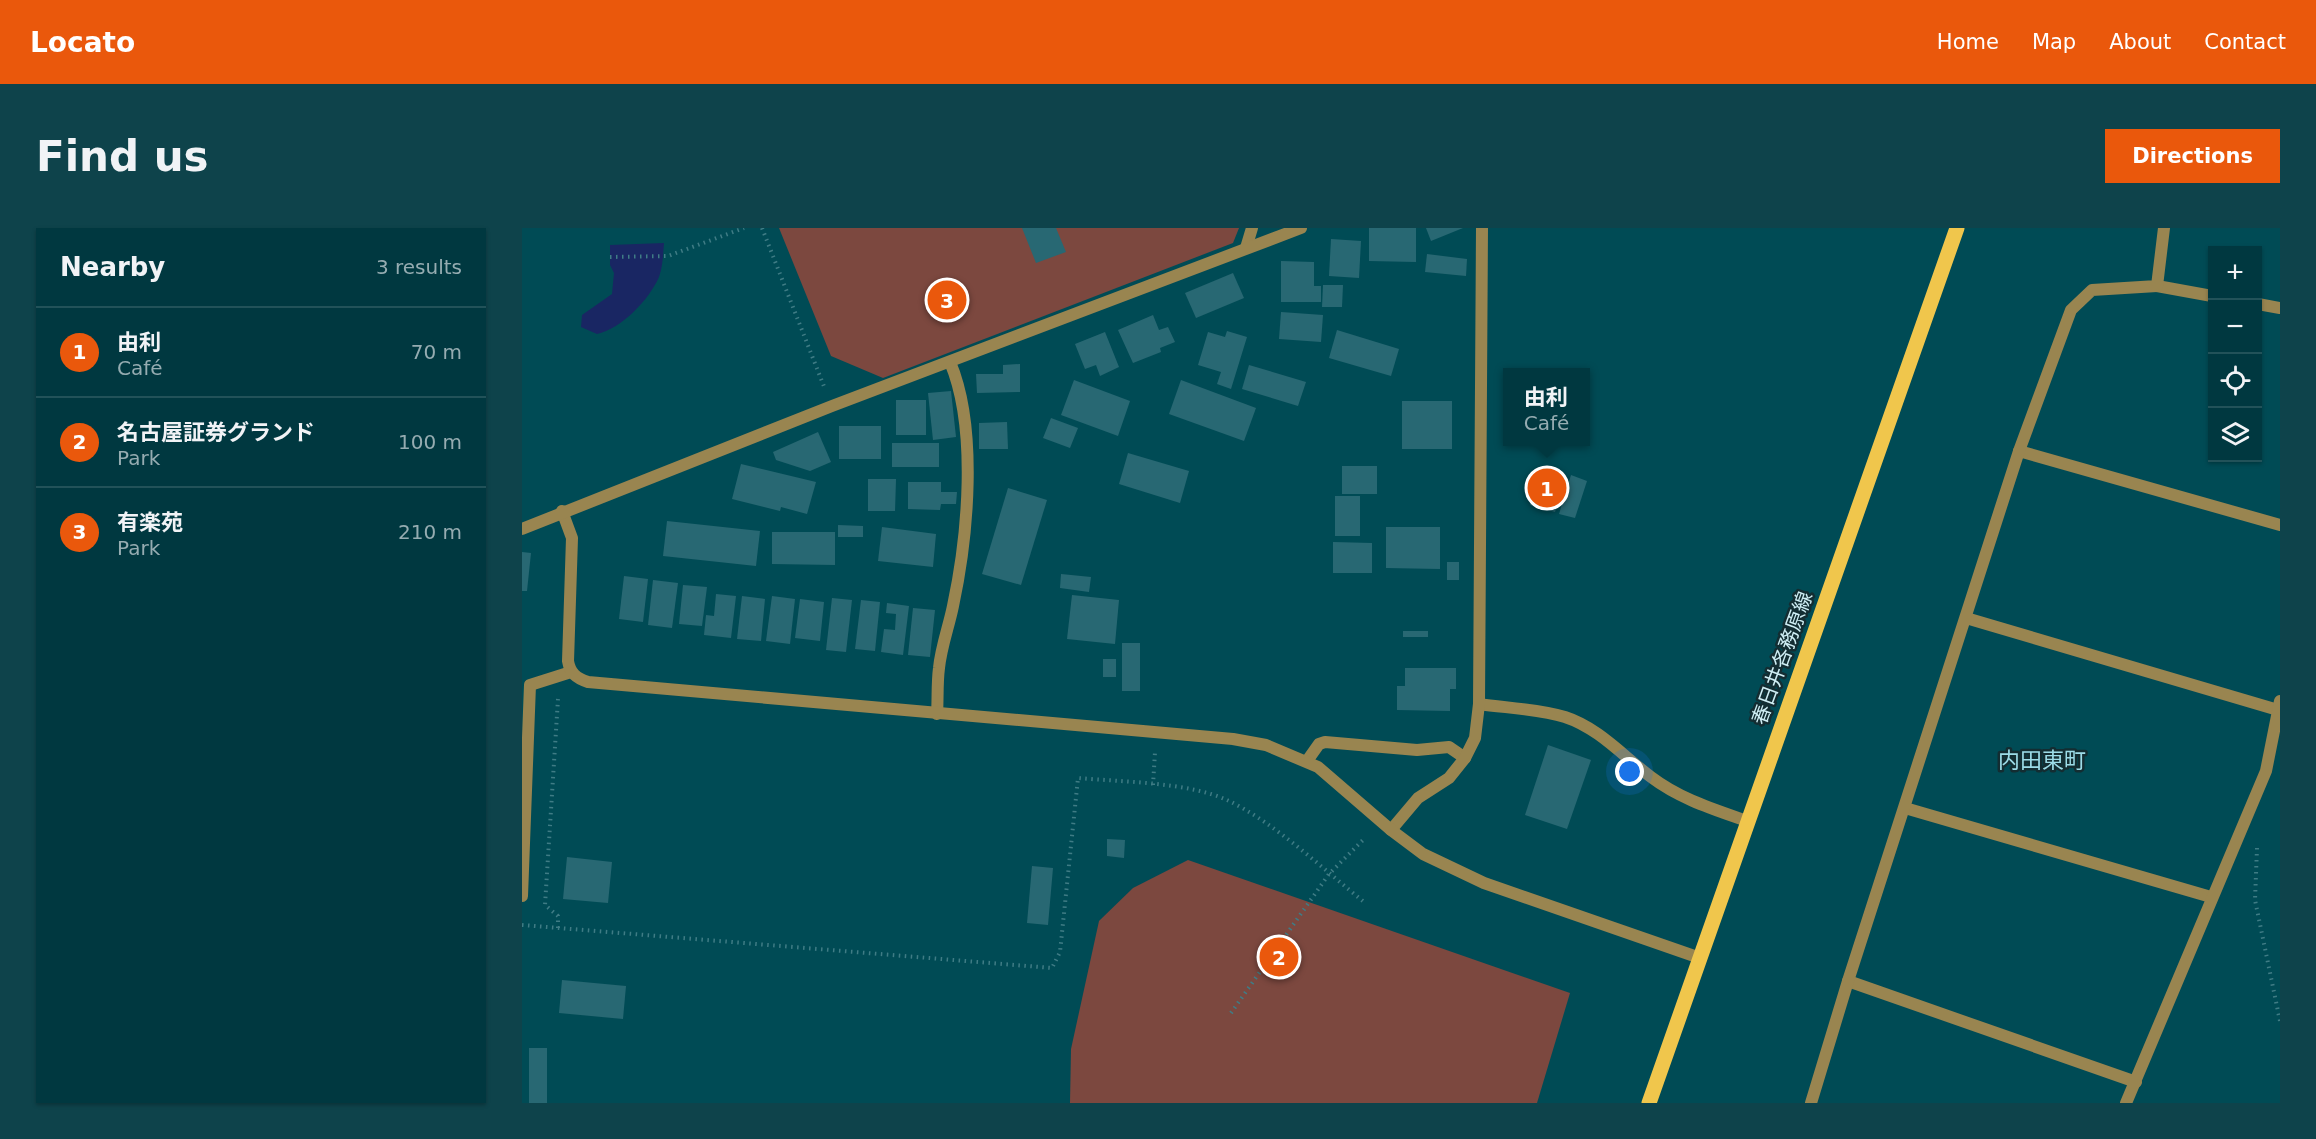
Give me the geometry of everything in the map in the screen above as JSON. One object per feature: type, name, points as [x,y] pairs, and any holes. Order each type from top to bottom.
[{"type":"main road","name":"春日井各務原線","points":[[1649,1103],[1957,228]]},
{"type":"street","points":[[1246,248],[1252,228]]},
{"type":"street","points":[[522,528],[832,406],[1301,228]]},
{"type":"street","points":[[1391,830],[1418,798],[1449,777],[1465,758],[1475,738],[1479,704],[1482,228]]},
{"type":"street","points":[[2157,286],[2164,228]]},
{"type":"street","points":[[1811,1103],[1848,981],[2019,451],[2071,310],[2092,290],[2157,286],[2208,295]]},
{"type":"street","points":[[2262,305],[2280,308]]},
{"type":"street","points":[[938,714],[939,666],[961,566],[969,468],[963,410],[957,379],[950,362]]},
{"type":"street","points":[[2019,451],[2280,525]]},
{"type":"street","points":[[562,511],[572,538],[568,661],[571,672],[578,679],[588,682],[1233,739],[1266,745],[1318,767],[1391,830],[1423,854],[1484,883],[1700,958]]},
{"type":"street","points":[[1966,618],[2279,706],[2266,771],[2126,1103]]},
{"type":"street","points":[[522,896],[530,685],[571,672]]},
{"type":"street","points":[[1479,704],[1565,717],[1590,729],[1673,792],[1692,802],[1747,821]]},
{"type":"street","points":[[1307,761],[1319,744],[1325,742],[1417,750],[1449,747],[1465,758]]},
{"type":"street","points":[[1905,808],[2211,897]]},
{"type":"street","points":[[1848,981],[2136,1082]]},
{"type":"path","points":[[610,257],[668,256],[744,228]]},
{"type":"path","points":[[762,228],[832,406]]},
{"type":"path","points":[[558,699],[545,905],[558,916],[558,928]]},
{"type":"path","points":[[1153,785],[1155,752]]},
{"type":"path","points":[[522,925],[1052,968],[1060,952],[1078,777],[1179,788],[1226,800],[1259,818],[1364,902]]},
{"type":"path","points":[[1231,1013],[1329,874],[1365,838]]},
{"type":"path","points":[[2257,845],[2255,900],[2280,1021]]},
{"type":"shaded area","points":[[779,228],[1239,228],[1233,243],[883,378],[831,356]]},
{"type":"shaded area","points":[[664,243],[659,277],[641,304],[625,320],[606,331],[597,334],[581,327],[582,315],[612,294],[614,273],[610,265],[610,245]]},
{"type":"shaded area","points":[[1188,860],[1570,993],[1537,1103],[1070,1103],[1071,1049],[1099,921],[1133,888]]},
{"type":"building","points":[[1022,228],[1056,228],[1066,252],[1036,263]]},
{"type":"building","points":[[1369,228],[1416,228],[1416,262],[1369,261]]},
{"type":"building","points":[[1426,228],[1463,228],[1431,241]]},
{"type":"building","points":[[1331,239],[1361,241],[1359,278],[1329,276]]},
{"type":"building","points":[[1427,254],[1467,259],[1466,276],[1425,272]]},
{"type":"building","points":[[1281,261],[1314,262],[1314,286],[1321,286],[1321,302],[1281,302]]},
{"type":"building","points":[[1233,273],[1244,298],[1196,318],[1185,293]]},
{"type":"building","points":[[1323,285],[1343,285],[1342,307],[1322,307]]},
{"type":"building","points":[[1281,312],[1323,315],[1321,342],[1279,339]]},
{"type":"building","points":[[1153,315],[1159,330],[1168,327],[1175,342],[1160,348],[1161,352],[1133,363],[1118,330]]},
{"type":"building","points":[[1337,330],[1399,349],[1391,376],[1329,358]]},
{"type":"building","points":[[1227,331],[1247,337],[1231,389],[1217,384],[1221,372],[1198,365],[1208,332],[1225,337]]},
{"type":"building","points":[[1105,332],[1119,367],[1100,376],[1096,365],[1085,369],[1075,344]]},
{"type":"building","points":[[1020,364],[1020,392],[977,393],[976,374],[1003,374],[1003,365]]},
{"type":"building","points":[[1249,365],[1306,382],[1298,406],[1242,389]]},
{"type":"building","points":[[1074,380],[1130,401],[1118,436],[1061,415]]},
{"type":"building","points":[[1181,380],[1256,408],[1244,441],[1169,414]]},
{"type":"building","points":[[951,391],[956,437],[933,440],[928,393]]},
{"type":"building","points":[[896,400],[926,400],[926,435],[896,435]]},
{"type":"building","points":[[1402,401],[1452,401],[1452,449],[1402,449]]},
{"type":"building","points":[[1051,418],[1078,428],[1070,448],[1043,438]]},
{"type":"building","points":[[1007,422],[1008,449],[979,449],[979,423]]},
{"type":"building","points":[[839,426],[881,426],[881,459],[839,459]]},
{"type":"building","points":[[818,432],[831,462],[810,471],[776,460],[773,452]]},
{"type":"building","points":[[892,443],[939,443],[939,467],[892,467]]},
{"type":"building","points":[[1128,453],[1189,471],[1180,503],[1119,484]]},
{"type":"building","points":[[741,464],[816,482],[807,514],[781,507],[780,511],[732,499]]},
{"type":"building","points":[[1342,466],[1377,466],[1377,494],[1342,494]]},
{"type":"building","points":[[1540,471],[1566,478],[1555,512],[1530,505]]},
{"type":"building","points":[[1571,475],[1587,481],[1575,518],[1559,514]]},
{"type":"building","points":[[868,479],[896,479],[895,511],[868,511]]},
{"type":"building","points":[[908,482],[941,482],[941,492],[957,492],[956,504],[941,504],[940,510],[908,509]]},
{"type":"building","points":[[1008,488],[1047,500],[1021,585],[982,574]]},
{"type":"building","points":[[1335,496],[1360,496],[1360,536],[1335,536]]},
{"type":"building","points":[[667,521],[760,531],[756,566],[663,556]]},
{"type":"building","points":[[838,525],[863,526],[863,537],[838,537]]},
{"type":"building","points":[[882,527],[936,534],[933,567],[878,561]]},
{"type":"building","points":[[1386,527],[1440,527],[1440,569],[1386,568]]},
{"type":"building","points":[[772,532],[835,532],[835,565],[772,564]]},
{"type":"building","points":[[1333,542],[1372,543],[1372,573],[1333,573]]},
{"type":"building","points":[[522,552],[531,553],[527,591],[522,591]]},
{"type":"building","points":[[1447,562],[1459,562],[1459,580],[1447,580]]},
{"type":"building","points":[[1061,574],[1091,577],[1089,592],[1060,588]]},
{"type":"building","points":[[624,576],[648,579],[643,622],[619,619]]},
{"type":"building","points":[[653,580],[678,583],[672,628],[648,625]]},
{"type":"building","points":[[683,585],[707,587],[702,626],[679,624]]},
{"type":"building","points":[[716,594],[736,596],[731,638],[704,635],[706,615],[714,616]]},
{"type":"building","points":[[1072,595],[1119,600],[1115,644],[1067,639]]},
{"type":"building","points":[[742,596],[765,599],[761,641],[737,639]]},
{"type":"building","points":[[772,596],[795,599],[790,644],[766,641]]},
{"type":"building","points":[[832,598],[852,600],[846,652],[826,650]]},
{"type":"building","points":[[800,599],[824,602],[820,641],[795,638]]},
{"type":"building","points":[[861,600],[880,602],[875,651],[855,649]]},
{"type":"building","points":[[887,603],[909,606],[903,655],[881,652],[884,629],[895,630],[896,614],[886,613]]},
{"type":"building","points":[[913,608],[935,610],[930,657],[908,655]]},
{"type":"building","points":[[1403,631],[1428,631],[1428,637],[1403,637]]},
{"type":"building","points":[[1122,643],[1140,643],[1140,691],[1122,691]]},
{"type":"building","points":[[1103,659],[1116,659],[1116,677],[1103,677]]},
{"type":"building","points":[[1405,668],[1456,668],[1456,689],[1450,689],[1450,711],[1397,710],[1397,686],[1405,686]]},
{"type":"building","points":[[1548,745],[1591,760],[1567,829],[1525,815]]},
{"type":"building","points":[[1107,839],[1125,840],[1124,858],[1107,856]]},
{"type":"building","points":[[567,857],[612,862],[608,903],[563,899]]},
{"type":"building","points":[[1032,866],[1053,868],[1048,925],[1027,923]]},
{"type":"building","points":[[562,980],[626,986],[623,1019],[559,1013]]},
{"type":"building","points":[[529,1048],[547,1048],[547,1103],[529,1103]]},
{"type":"place","name":"有楽苑","points":[[947,300]]},
{"type":"place","name":"由利","points":[[1547,488]]},
{"type":"place","name":"名古屋証券グランド","points":[[1279,957]]},
{"type":"district","name":"内田東町","points":[[2042,760]]}]
